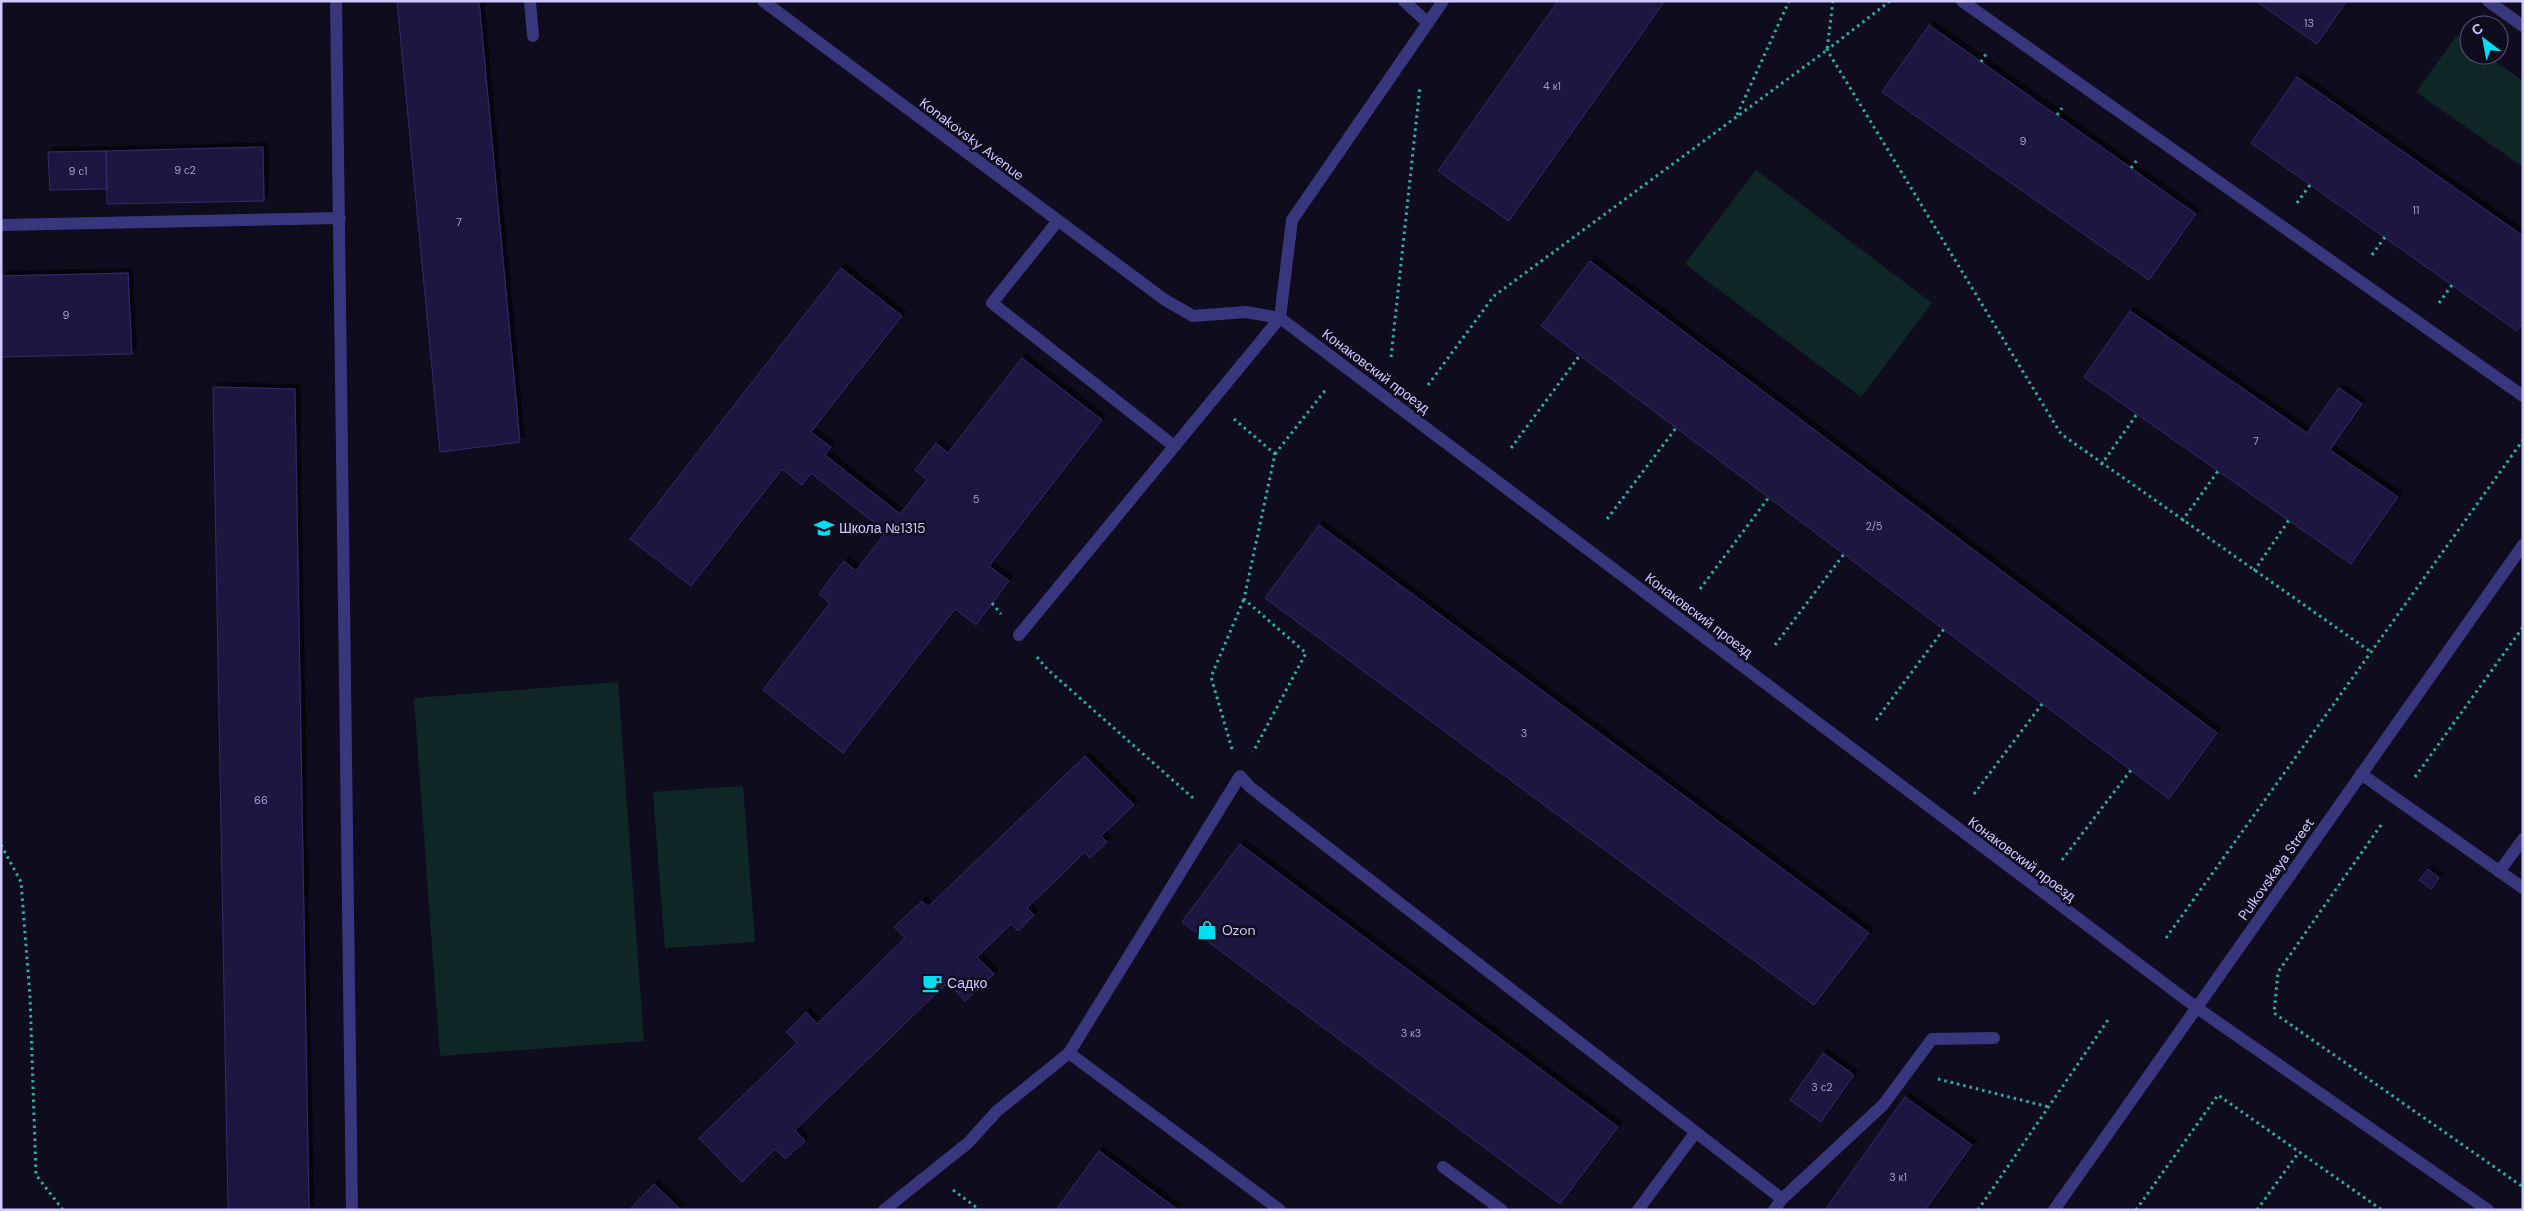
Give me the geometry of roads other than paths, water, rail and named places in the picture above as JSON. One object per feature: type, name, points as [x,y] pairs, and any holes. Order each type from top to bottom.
[{"type":"street","points":[[336,1],[352,1210]]},
{"type":"street","points":[[530,1],[533,36]]},
{"type":"street","name":"Konakovsky Avenue","points":[[763,1],[1165,300],[1193,316],[1246,312],[1280,318]]},
{"type":"street","points":[[1404,1],[1428,22]]},
{"type":"street","points":[[1019,635],[1280,318],[1292,220],[1442,1]]},
{"type":"street","points":[[1962,1],[2523,396]]},
{"type":"street","points":[[2488,1],[2523,26]]},
{"type":"street","points":[[1,225],[340,218]]},
{"type":"street","points":[[1058,222],[992,303],[1174,446]]},
{"type":"street","name":"Конаковский проезд","points":[[1280,318],[2196,1008],[2488,1210]]},
{"type":"street","name":"Pulkovskaya Street","points":[[2054,1210],[2523,545]]},
{"type":"street","points":[[2361,774],[2523,888]]},
{"type":"street","points":[[884,1210],[968,1143],[996,1111],[1069,1053],[1240,776],[1258,793],[1782,1199]]},
{"type":"street","points":[[2499,872],[2523,839]]},
{"type":"street","points":[[1774,1210],[1782,1199],[1883,1105],[1932,1039],[1994,1038]]},
{"type":"street","points":[[1069,1053],[1280,1210]]},
{"type":"street","points":[[1638,1210],[1695,1133]]},
{"type":"street","points":[[1443,1167],[1502,1210]]},
{"type":"place","name":"Школа №1315","points":[[824,528]]},
{"type":"place","name":"Ozon","points":[[1207,930]]},
{"type":"place","name":"Садко","points":[[932,983]]}]
